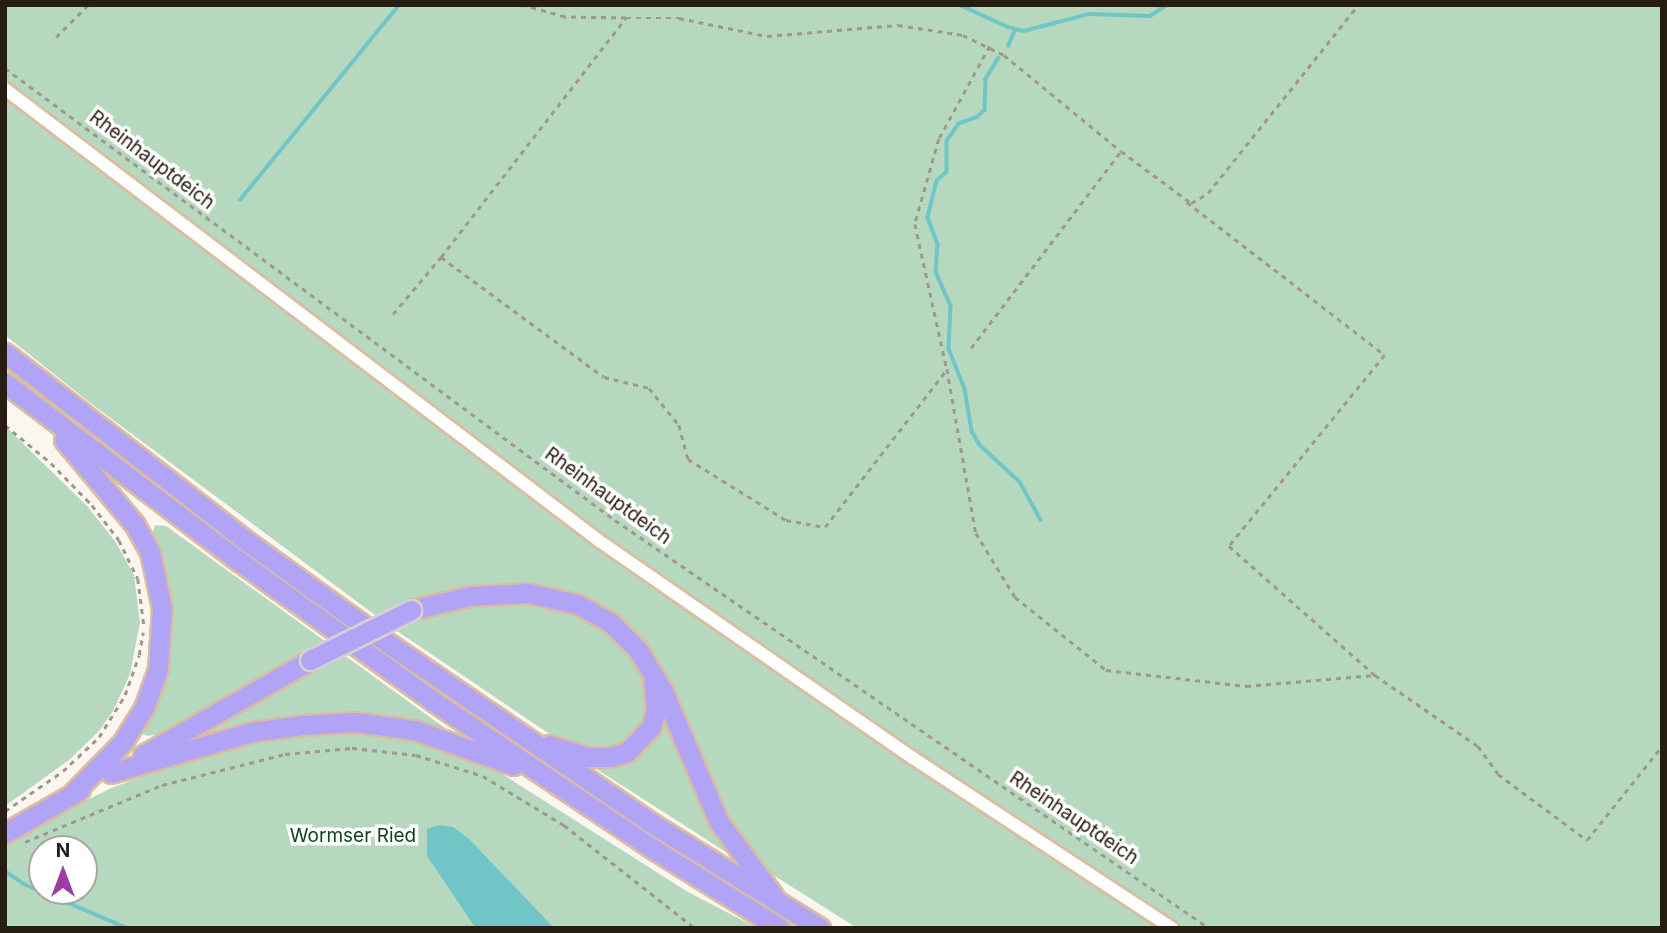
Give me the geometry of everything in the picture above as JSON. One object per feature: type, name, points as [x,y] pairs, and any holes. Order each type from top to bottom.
[{"type":"highway","points":[[5,353],[253,545],[515,731],[820,928]]},
{"type":"highway","points":[[5,383],[44,415],[422,694],[546,778],[780,928]]},
{"type":"highway","points":[[44,415],[135,525],[150,552],[162,608],[158,669],[144,708],[122,743],[71,795]]},
{"type":"highway","points":[[11,839],[71,795],[310,660],[411,610],[454,598],[493,593],[528,593],[567,601],[611,623],[631,642],[668,701],[719,822],[780,904]]},
{"type":"highway","points":[[515,731],[588,757],[610,757],[627,751],[646,735],[655,718],[656,700],[651,670]]},
{"type":"highway","points":[[111,773],[251,732],[355,722],[398,726],[431,734],[546,778]]},
{"type":"lane","points":[[5,89],[598,540],[913,758],[1172,928]]},
{"type":"path","points":[[56,37],[88,5]]},
{"type":"path","points":[[522,5],[565,17],[686,19],[767,37],[875,26],[915,26],[963,35],[990,47],[1385,355],[1229,546],[1375,675],[1478,746],[1497,774],[1587,840],[1662,746]]},
{"type":"path","points":[[1186,202],[1198,201],[1208,193],[1358,5]]},
{"type":"path","points":[[393,314],[441,257],[626,18]]},
{"type":"path","points":[[990,47],[939,139],[915,225],[947,369],[976,533],[1015,597],[1106,670],[1246,686],[1375,675]]},
{"type":"path","name":"Rheinhauptdeich","points":[[5,68],[615,520],[1209,928]]},
{"type":"path","points":[[971,348],[1121,151]]},
{"type":"path","points":[[441,257],[604,377],[649,388],[679,425],[688,460],[786,520],[825,527],[947,369]]},
{"type":"path","points":[[5,425],[51,463],[113,532],[138,579],[144,626],[139,655],[125,695],[99,737],[63,771],[5,811]]},
{"type":"path","points":[[11,839],[162,785],[285,754],[352,748],[416,755],[483,776],[564,825],[695,928]]},
{"type":"green space","points":[[5,5],[1662,5],[1662,928],[857,928],[762,868],[731,828],[675,698],[579,598],[404,604],[375,615],[89,402],[5,335]]},
{"type":"green space","points":[[5,426],[87,506],[115,541],[134,575],[140,622],[130,674],[113,711],[99,731],[69,760],[5,806]]},
{"type":"green space","points":[[155,525],[166,526],[449,731],[398,719],[170,750],[166,733],[147,736],[142,733],[170,641],[169,611],[151,539]]},
{"type":"green space","points":[[515,598],[565,606],[608,628],[644,672],[648,716],[630,741],[602,751],[554,737],[388,625],[428,610]]},
{"type":"green space","points":[[662,711],[732,856],[587,763],[602,764]]},
{"type":"green space","name":"Wormser Ried","points":[[357,730],[419,739],[491,767],[688,892],[757,928],[5,928],[5,842],[109,789],[172,765],[278,736]]},
{"type":"water","points":[[438,825],[453,827],[470,840],[554,928],[475,927],[427,856],[427,829]]},
{"type":"waterway","points":[[240,200],[399,5]]},
{"type":"waterway","points":[[960,5],[1008,27],[1024,31],[1089,14],[1150,16],[1167,5]]},
{"type":"waterway","points":[[1008,46],[1015,30]]},
{"type":"waterway","points":[[999,58],[986,79],[985,110],[978,117],[959,124],[947,141],[947,172],[937,181],[928,218],[938,244],[936,272],[951,306],[949,349],[965,389],[972,431],[980,445],[1020,482],[1041,520]]},
{"type":"waterway","points":[[5,871],[24,884],[127,928]]}]
